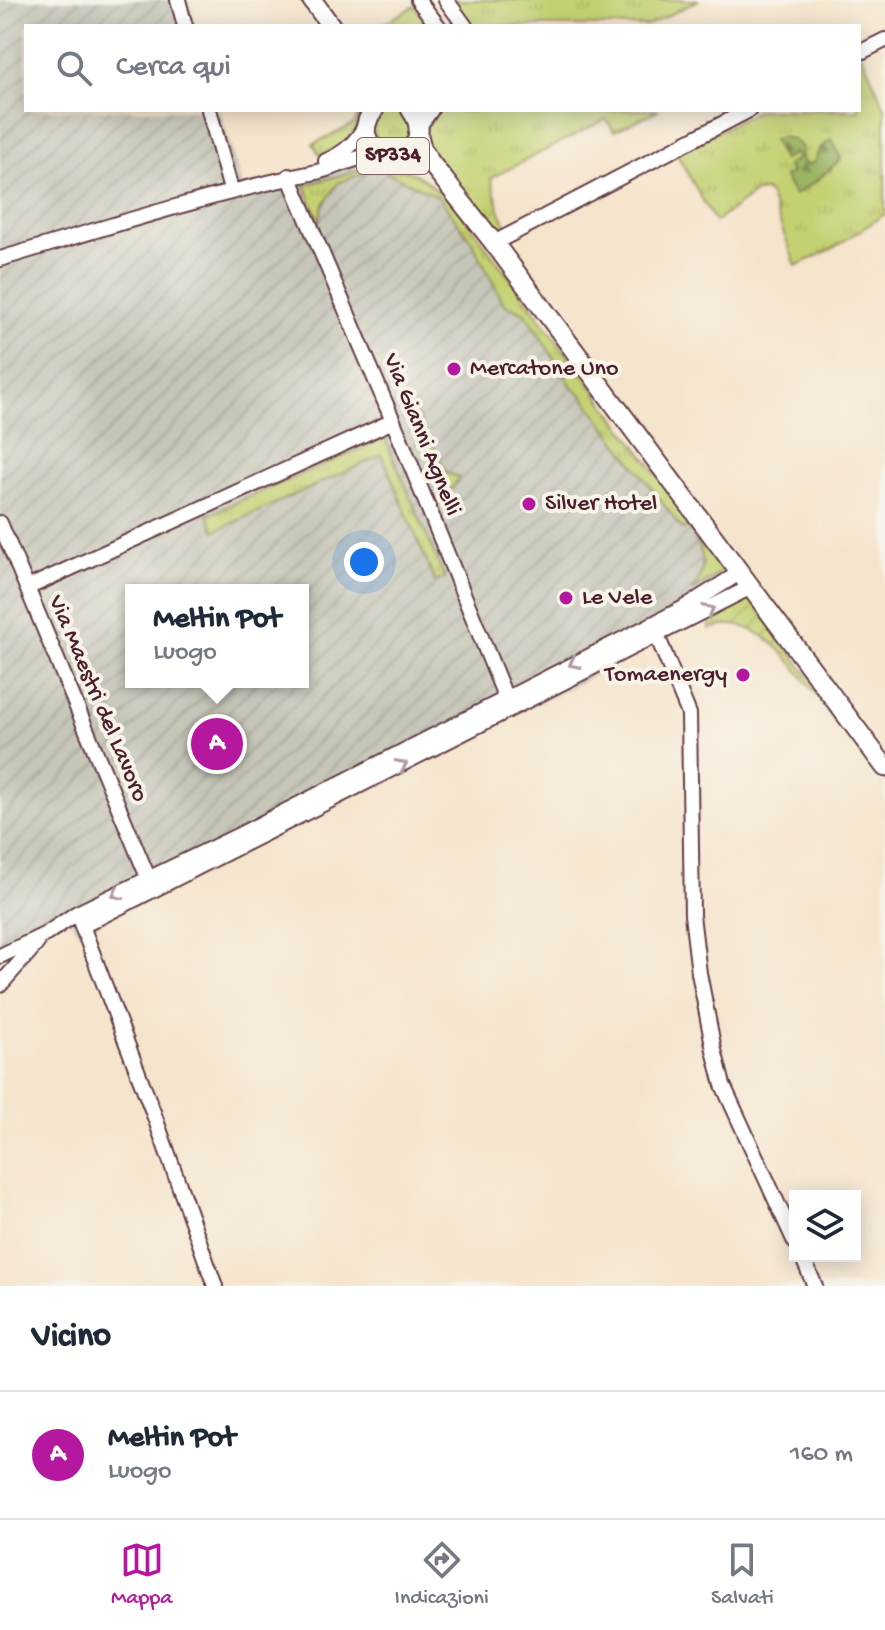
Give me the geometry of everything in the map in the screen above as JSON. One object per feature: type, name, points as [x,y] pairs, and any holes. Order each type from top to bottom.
[{"type":"main road","points":[[312,0],[330,24]]},
{"type":"main road","name":"SP334","points":[[369,115],[369,143],[386,155],[416,165],[457,196]]},
{"type":"main road","name":"SP334","points":[[386,155],[406,152],[415,142],[416,123]]},
{"type":"main road","name":"SP334","points":[[416,123],[422,149],[885,767]]},
{"type":"street","points":[[178,0],[184,24]]},
{"type":"street","points":[[418,0],[436,24]]},
{"type":"street","points":[[446,0],[464,24]]},
{"type":"street","points":[[861,52],[885,40]]},
{"type":"street","points":[[210,112],[231,190]]},
{"type":"street","points":[[494,243],[745,112]]},
{"type":"street","points":[[291,176],[344,152],[360,136],[369,115]]},
{"type":"street","points":[[0,259],[231,190],[308,174],[360,157],[386,155]]},
{"type":"street","name":"Via Gianni Agnelli","points":[[291,176],[508,704]]},
{"type":"street","points":[[27,588],[393,421]]},
{"type":"street","name":"Via Maestri del Lavoro","points":[[0,523],[151,884]]},
{"type":"street","points":[[0,956],[80,920],[602,657],[655,630],[682,609],[746,580]]},
{"type":"street","points":[[655,630],[689,714],[692,915],[699,973],[723,1085],[789,1229]]},
{"type":"street","points":[[80,920],[215,1286]]},
{"type":"street","points":[[0,985],[46,934]]},
{"type":"street","points":[[805,1262],[815,1286]]},
{"type":"shaded area","points":[[0,0],[188,0],[195,24],[24,24],[24,112],[221,112],[245,196],[367,162],[393,164],[428,184],[742,601],[79,933],[66,914],[0,947]]},
{"type":"green space","points":[[452,0],[699,0],[651,24],[470,24]]},
{"type":"green space","points":[[414,6],[428,24],[383,24]]},
{"type":"green space","points":[[861,55],[885,108],[885,214],[832,249],[796,266],[769,194],[765,191],[756,192],[715,222],[676,153],[754,112],[861,112]]},
{"type":"green space","points":[[357,112],[362,112],[349,139],[320,155],[313,144],[354,124]]},
{"type":"green space","points":[[437,112],[655,112],[614,131],[606,119],[491,178],[508,229],[497,236],[422,140],[425,126]]},
{"type":"green space","points":[[385,113],[399,113],[408,122],[408,136],[399,145],[385,145],[376,136],[376,122]]},
{"type":"green space","points":[[781,137],[801,146],[801,159],[807,165],[814,162],[820,148],[832,139],[841,159],[815,182],[794,195],[784,177],[791,173],[787,166],[798,158],[794,153],[783,160],[773,140]]},
{"type":"green space","points":[[379,165],[419,176],[438,192],[441,190],[455,205],[725,564],[719,574],[691,592],[701,575],[702,559],[701,550],[688,526],[682,529],[582,395],[573,388],[525,313],[504,304],[472,242],[439,197],[384,171],[368,171],[338,183],[323,206],[319,221],[305,185]]},
{"type":"green space","points":[[406,401],[410,401],[446,472],[459,478],[446,497]]},
{"type":"green space","points":[[385,438],[445,578],[435,582],[382,455],[215,531],[208,515]]},
{"type":"green space","points":[[751,599],[844,723],[834,720],[802,675],[761,634],[745,627],[728,625],[709,629],[710,619]]},
{"type":"place","name":"Mercatone Uno","points":[[454,369]]},
{"type":"place","name":"Silver Hotel","points":[[529,504]]},
{"type":"place","name":"Le Vele","points":[[566,598]]},
{"type":"place","name":"Tomaenergy","points":[[743,675]]},
{"type":"place","name":"Meltin Pot","points":[[217,744]]}]
